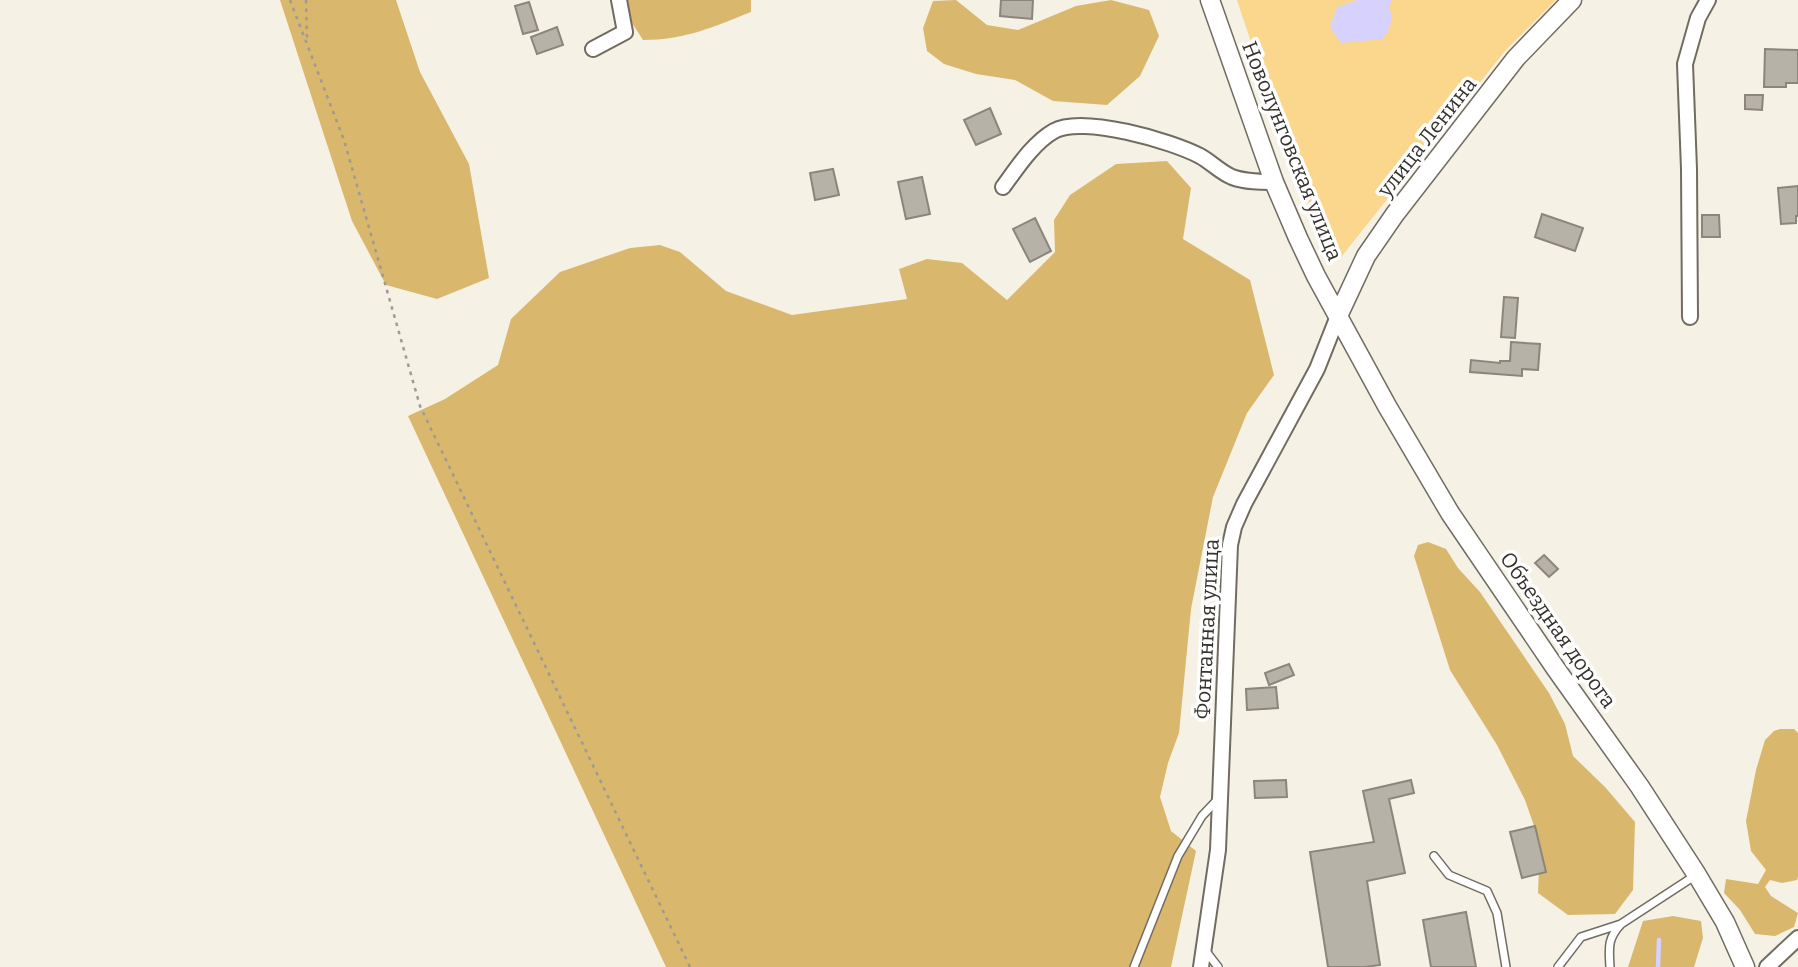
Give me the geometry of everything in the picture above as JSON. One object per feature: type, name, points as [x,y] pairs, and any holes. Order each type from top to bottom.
[{"type":"street","points":[[593,49],[625,32],[619,0]]},
{"type":"street","name":"Новолунговская улица","points":[[1210,0],[1275,182],[1310,263],[1338,316]]},
{"type":"street","name":"улица Ленина","points":[[1338,316],[1366,256],[1395,214],[1516,58],[1572,0]]},
{"type":"street","points":[[1690,317],[1685,64],[1698,18],[1708,0]]},
{"type":"street","points":[[1003,187],[1039,143],[1054,131],[1085,125],[1116,130],[1198,155],[1232,177],[1275,182]]},
{"type":"street","name":"Фонтанная улица","points":[[1202,967],[1218,850],[1230,545],[1244,504],[1317,369],[1338,316]]},
{"type":"street","name":"Объездная дорога","points":[[1338,316],[1450,513],[1640,787],[1725,922],[1745,967]]},
{"type":"street","points":[[1767,967],[1798,937]]},
{"type":"lane","points":[[1134,967],[1178,856],[1202,816],[1220,797]]},
{"type":"lane","points":[[1434,856],[1449,875],[1487,891],[1497,913],[1506,967]]},
{"type":"lane","points":[[1610,967],[1609,943],[1613,932],[1621,924],[1697,875]]},
{"type":"lane","points":[[1558,967],[1581,937],[1621,924]]},
{"type":"lane","points":[[1205,950],[1218,967]]},
{"type":"path","points":[[290,0],[344,140],[420,406],[690,967]]},
{"type":"path","points":[[306,0],[307,44]]},
{"type":"shaded area","points":[[280,0],[396,0],[420,72],[469,164],[489,278],[437,299],[386,285],[352,221]]},
{"type":"shaded area","points":[[625,0],[751,0],[751,12],[686,35],[643,40],[632,23]]},
{"type":"shaded area","points":[[956,0],[987,25],[1018,30],[1076,6],[1111,0],[1149,10],[1159,36],[1140,76],[1107,105],[1053,101],[1015,80],[976,74],[944,64],[927,51],[923,28],[933,1]]},
{"type":"shaded area","points":[[1237,0],[1556,0],[1505,51],[1338,261],[1296,178]]},
{"type":"shaded area","points":[[1357,0],[1392,0],[1389,8],[1391,24],[1383,39],[1341,43],[1330,27],[1337,7]]},
{"type":"shaded area","points":[[1167,161],[1191,188],[1183,239],[1250,280],[1274,375],[1247,413],[1213,497],[1191,609],[1179,733],[1160,797],[1171,831],[1196,851],[1171,967],[666,967],[408,416],[445,399],[498,365],[511,319],[560,272],[630,248],[660,245],[680,252],[726,291],[792,315],[907,299],[899,269],[927,259],[962,263],[1007,300],[1055,252],[1054,220],[1070,195],[1116,164]]},
{"type":"shaded area","points":[[1428,542],[1446,549],[1458,568],[1480,592],[1549,693],[1565,724],[1573,756],[1635,822],[1633,890],[1615,914],[1568,915],[1538,893],[1540,843],[1525,800],[1497,745],[1450,670],[1414,556],[1418,545]]},
{"type":"shaded area","points":[[1780,729],[1794,729],[1798,733],[1798,877],[1797,880],[1782,883],[1770,880],[1765,887],[1771,896],[1798,913],[1794,927],[1775,936],[1755,934],[1740,910],[1724,893],[1726,879],[1758,884],[1766,870],[1751,851],[1746,821],[1765,740]]},
{"type":"shaded area","points":[[1673,916],[1701,921],[1703,938],[1694,967],[1628,967],[1643,921]]},
{"type":"building","points":[[1001,0],[1033,0],[1032,19],[1000,16]]},
{"type":"building","points":[[529,2],[538,30],[523,34],[515,6]]},
{"type":"building","points":[[557,27],[563,45],[537,54],[531,37]]},
{"type":"building","points":[[1765,49],[1798,50],[1798,83],[1786,83],[1786,87],[1764,87]]},
{"type":"building","points":[[1745,95],[1763,95],[1762,110],[1745,109]]},
{"type":"building","points":[[990,108],[1001,134],[976,145],[964,120]]},
{"type":"building","points":[[833,169],[839,195],[815,200],[810,173]]},
{"type":"building","points":[[922,177],[930,214],[906,219],[898,182]]},
{"type":"building","points":[[1798,186],[1796,223],[1781,224],[1778,188]]},
{"type":"building","points":[[1542,214],[1583,228],[1575,251],[1535,237]]},
{"type":"building","points":[[1702,215],[1719,215],[1720,237],[1702,237]]},
{"type":"building","points":[[1035,218],[1051,251],[1030,262],[1013,229]]},
{"type":"building","points":[[1504,297],[1518,298],[1515,338],[1501,337]]},
{"type":"building","points":[[1511,342],[1540,344],[1538,370],[1522,369],[1522,376],[1470,372],[1471,360],[1500,363],[1510,361]]},
{"type":"building","points":[[1544,555],[1558,569],[1549,577],[1535,563]]},
{"type":"building","points":[[1289,664],[1294,675],[1269,685],[1265,673]]},
{"type":"building","points":[[1276,687],[1278,708],[1247,710],[1246,689]]},
{"type":"building","points":[[1286,780],[1287,797],[1255,798],[1254,781]]},
{"type":"building","points":[[1411,780],[1414,793],[1389,799],[1405,873],[1367,881],[1380,965],[1328,967],[1310,852],[1374,842],[1363,791]]},
{"type":"building","points":[[1535,826],[1546,872],[1522,878],[1510,832]]},
{"type":"building","points":[[1466,912],[1476,967],[1431,967],[1423,920]]},
{"type":"waterway","points":[[1658,967],[1659,940]]}]
